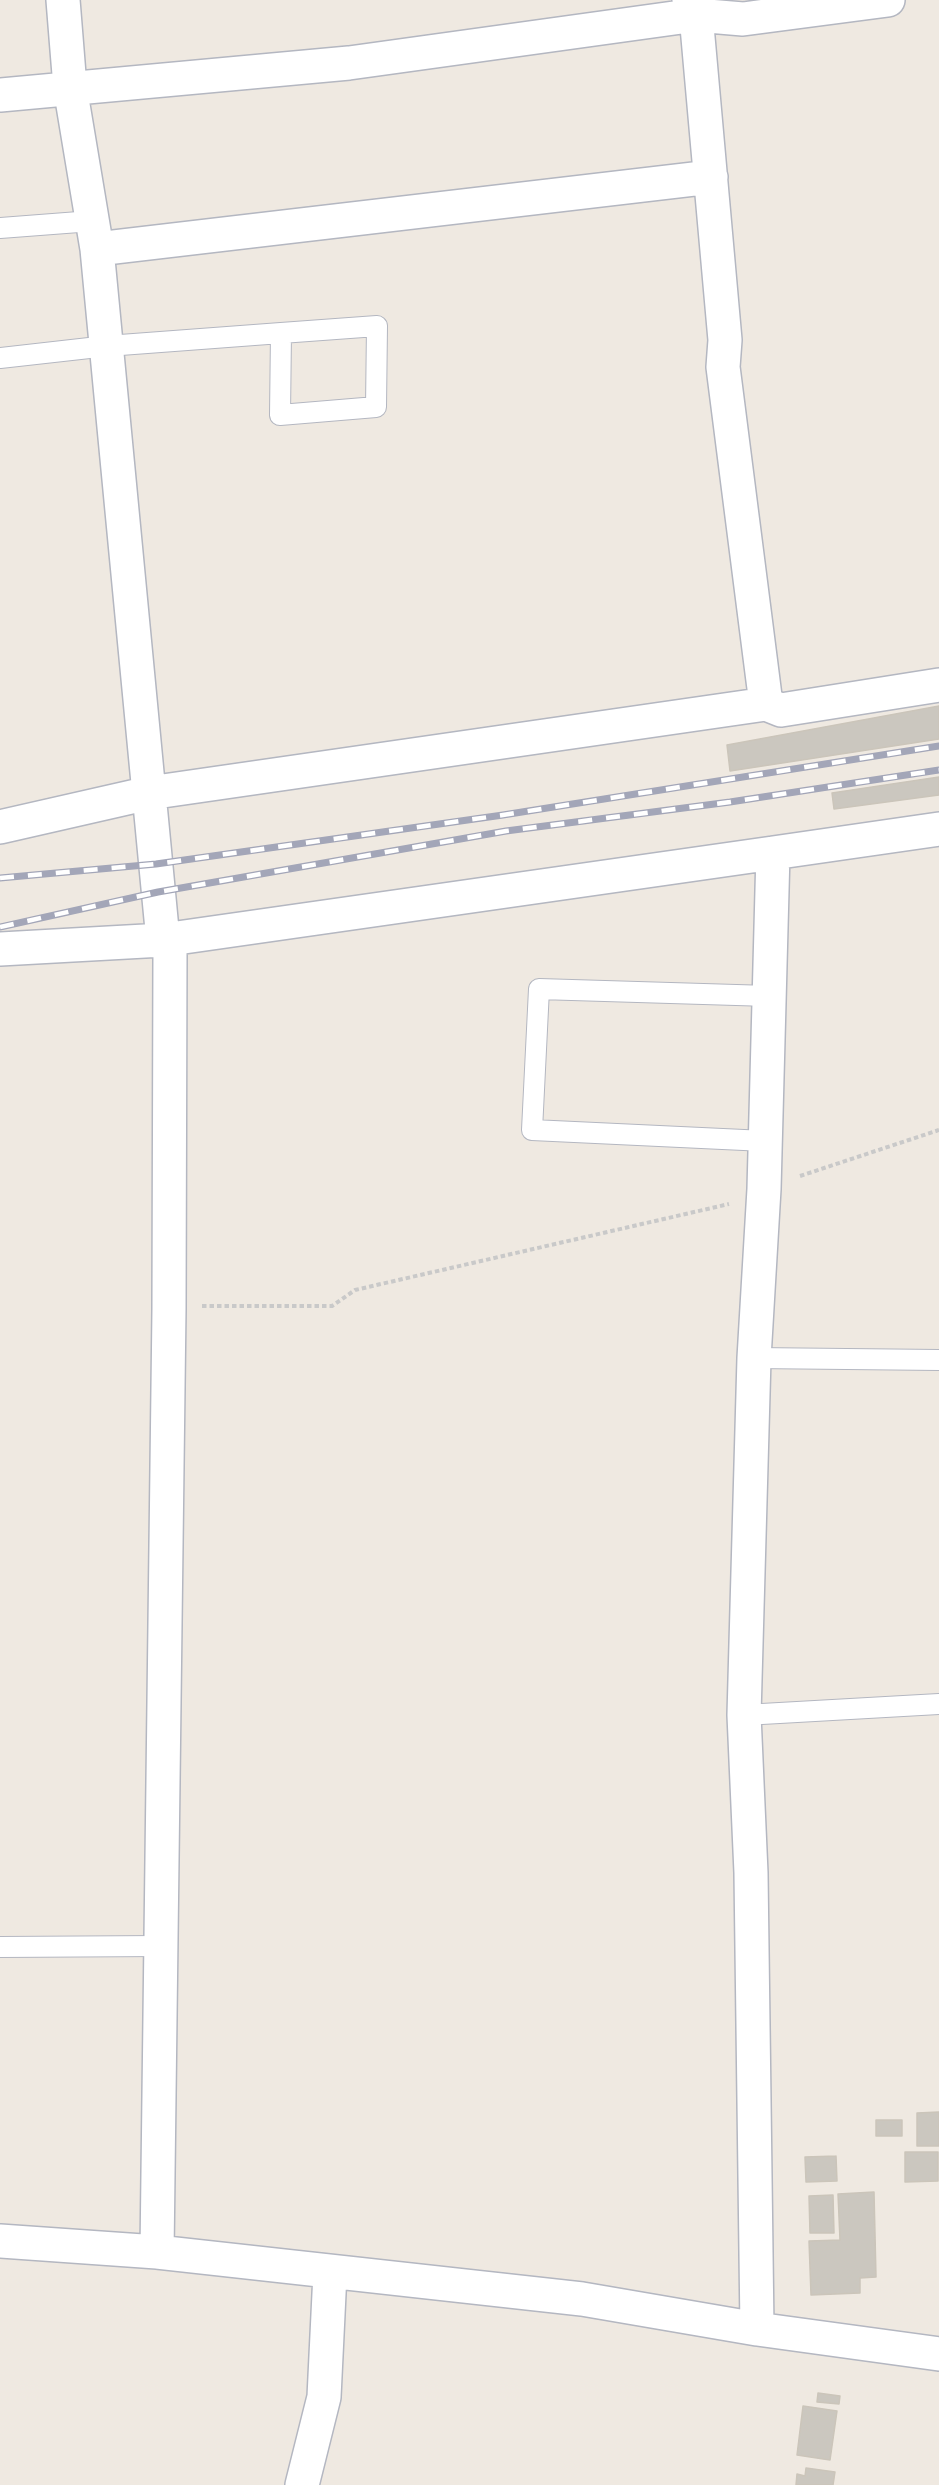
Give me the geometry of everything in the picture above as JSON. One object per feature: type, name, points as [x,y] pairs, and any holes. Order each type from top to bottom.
[{"type":"street","points":[[63,0],[70,87],[95,235],[107,346],[163,940],[170,951],[169,1309],[157,2252]]},
{"type":"street","points":[[0,95],[349,63],[692,7],[743,19],[888,0]]},
{"type":"street","points":[[692,7],[711,177],[725,340],[723,367],[766,705]]},
{"type":"street","points":[[95,235],[711,177]]},
{"type":"street","points":[[0,827],[149,794],[766,705],[781,710],[939,685]]},
{"type":"street","points":[[0,949],[163,940],[939,829]]},
{"type":"street","points":[[757,2329],[751,1884],[744,1715],[754,1358],[764,1189],[773,853]]},
{"type":"street","points":[[0,2241],[157,2252],[330,2273],[582,2299],[757,2329],[939,2354]]},
{"type":"street","points":[[302,2485],[324,2397],[330,2273]]},
{"type":"lane","points":[[0,228],[95,235]]},
{"type":"lane","points":[[0,358],[107,346],[281,333],[377,326],[376,407],[280,416],[281,333]]},
{"type":"lane","points":[[765,1141],[532,1130],[539,989],[769,996]]},
{"type":"lane","points":[[754,1358],[939,1360]]},
{"type":"lane","points":[[744,1715],[939,1704]]},
{"type":"lane","points":[[0,1947],[161,1946]]},
{"type":"path","points":[[169,1309],[197,1306],[332,1306],[355,1290],[734,1203],[764,1189],[854,1156],[939,1130]]},
{"type":"building","points":[[939,706],[939,739],[730,771],[727,745]]},
{"type":"building","points":[[939,777],[939,795],[834,809],[832,793]]},
{"type":"building","points":[[939,2112],[939,2146],[917,2146],[917,2113]]},
{"type":"building","points":[[876,2120],[902,2120],[902,2136],[876,2136]]},
{"type":"building","points":[[905,2152],[938,2152],[938,2181],[905,2182]]},
{"type":"building","points":[[836,2156],[837,2181],[806,2182],[805,2157]]},
{"type":"building","points":[[874,2192],[876,2277],[860,2278],[860,2293],[811,2295],[809,2241],[840,2240],[838,2194]]},
{"type":"building","points":[[833,2195],[834,2233],[810,2233],[809,2196]]},
{"type":"building","points":[[818,2393],[840,2396],[839,2404],[817,2402]]},
{"type":"building","points":[[803,2406],[837,2411],[830,2460],[797,2455]]},
{"type":"building","points":[[806,2468],[835,2472],[833,2485],[796,2485],[797,2474],[805,2476]]},
{"type":"railway","points":[[0,878],[156,864],[503,815],[939,746]]},
{"type":"railway","points":[[0,927],[158,892],[506,831],[730,802],[939,770]]}]
